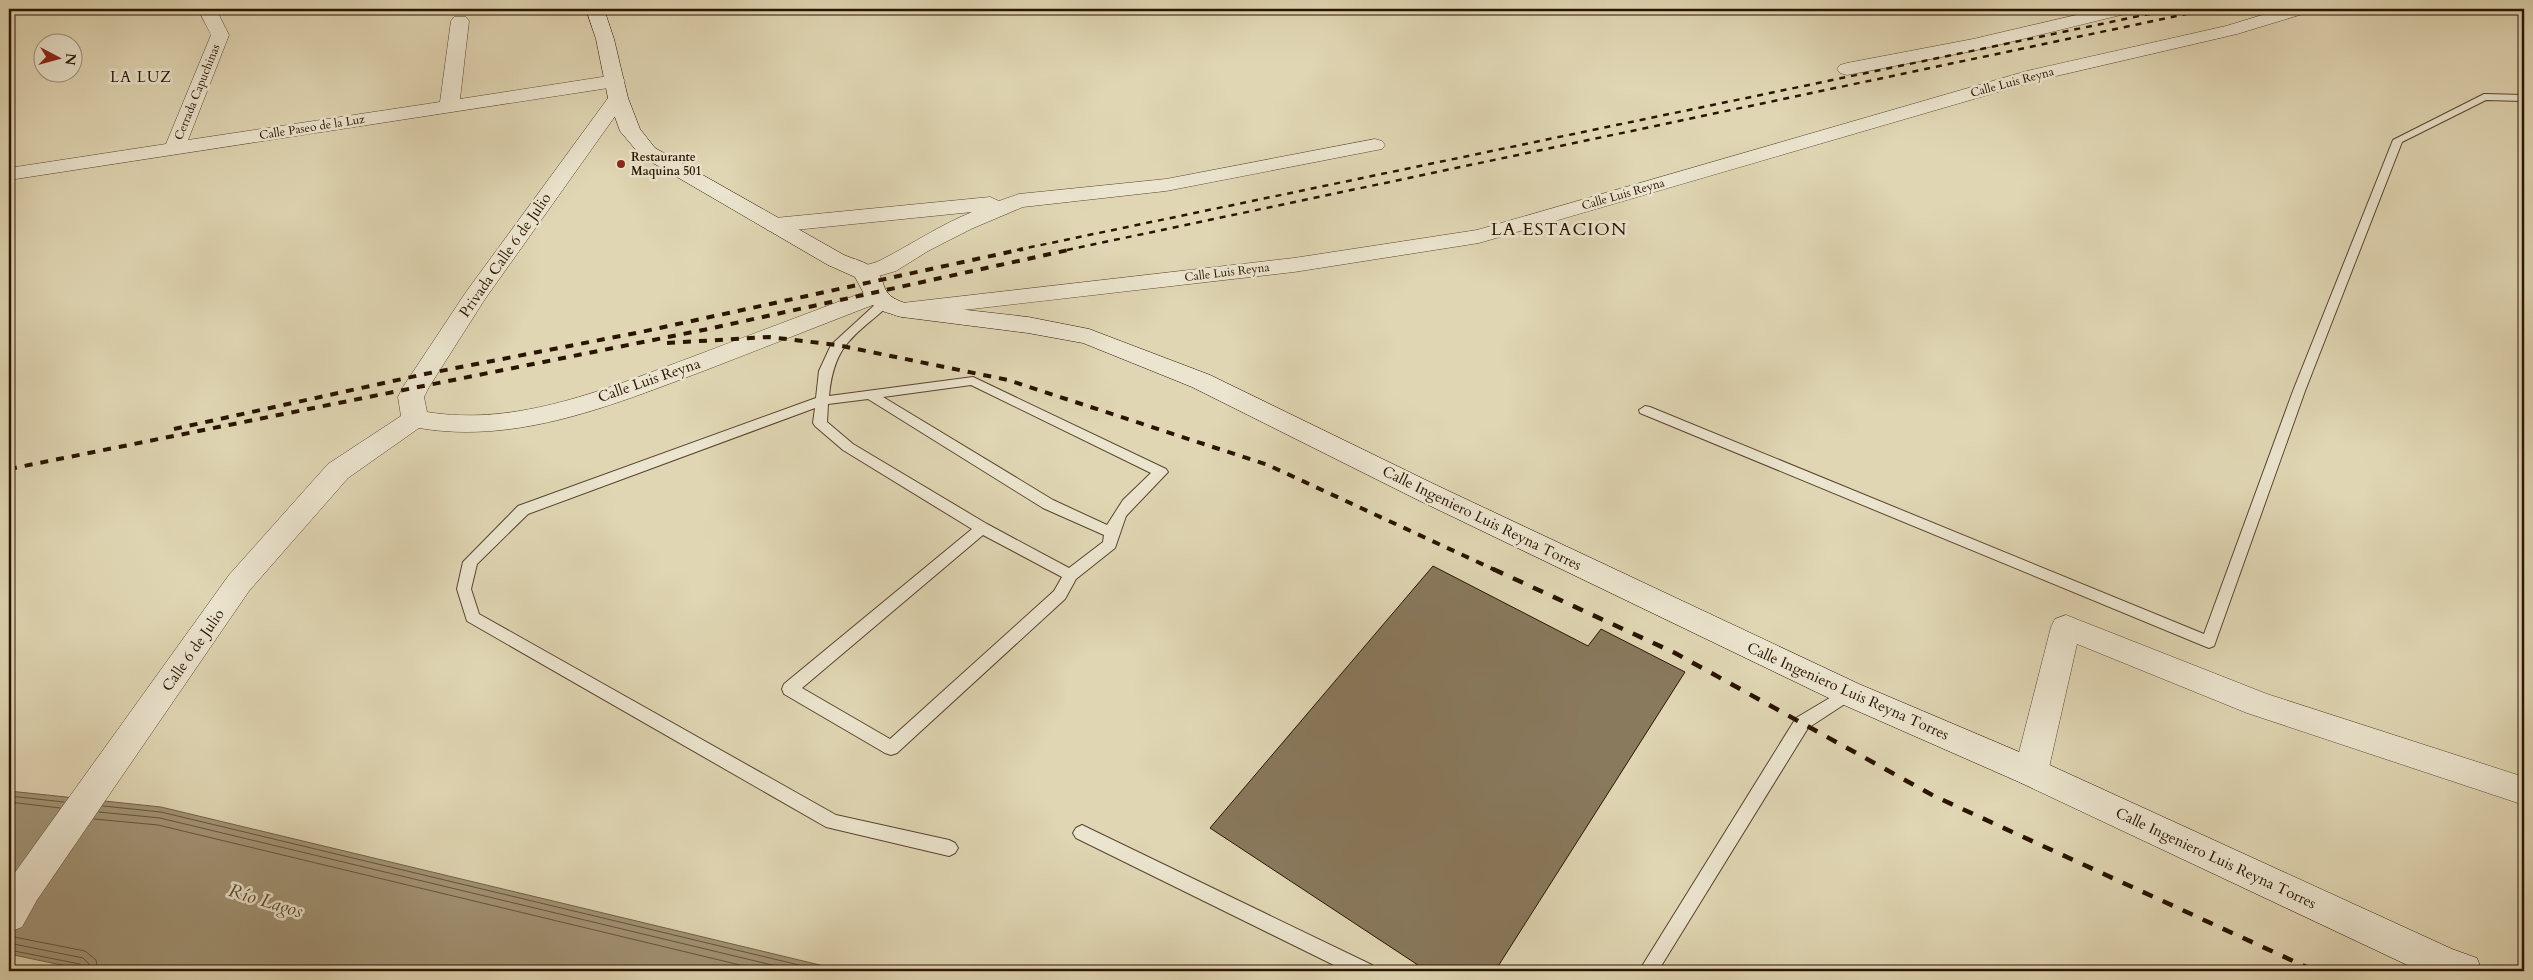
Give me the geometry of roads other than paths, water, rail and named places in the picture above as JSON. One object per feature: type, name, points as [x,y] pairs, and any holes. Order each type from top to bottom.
[{"type":"street","name":"Cerrada Capuchinas","points":[[175,148],[220,35],[207,9]]},
{"type":"street","name":"Calle Ingeniero Luis Reyna Torres","points":[[595,9],[616,89],[630,131],[648,152],[836,260],[881,296],[1088,337],[1202,381],[1428,493],[1848,693],[2031,772],[2446,966],[2464,971]]},
{"type":"street","points":[[1847,69],[1973,46],[2123,9]]},
{"type":"street","name":"Calle Luis Reyna","points":[[415,420],[430,424],[475,424],[529,419],[636,387],[881,296],[1294,265],[1479,236],[2034,75],[2231,30],[2300,9]]},
{"type":"street","points":[[449,106],[460,21]]},
{"type":"street","name":"Calle Paseo de la Luz","points":[[9,174],[449,106],[616,89]]},
{"type":"street","name":"Privada Calle 6 de Julio","points":[[415,420],[410,397],[416,387],[474,297],[616,89]]},
{"type":"street","name":"Calle Luis Reyna","points":[[775,226],[1166,185],[1375,145]]},
{"type":"street","name":"Calle Luis Reyna","points":[[881,296],[888,266],[920,246],[962,224],[1019,201]]},
{"type":"street","name":"Calle 6 de Julio","points":[[9,915],[24,889],[246,576],[338,471],[415,420]]},
{"type":"street","points":[[2031,772],[2066,627],[2258,704],[2524,791]]},
{"type":"lane","points":[[1645,410],[2209,642],[2299,391],[2398,140],[2484,97],[2524,98]]},
{"type":"lane","points":[[881,296],[837,345],[825,371],[820,424],[848,447],[982,528],[1070,575]]},
{"type":"lane","points":[[949,848],[832,822],[472,617],[464,589],[470,562],[523,510],[821,401],[973,380],[1161,472],[1134,494],[1110,532],[1110,544],[1070,575],[1060,595],[891,748],[790,689],[982,528]]},
{"type":"lane","points":[[868,394],[1048,504],[1110,532]]},
{"type":"lane","points":[[1648,971],[1802,723],[1848,693]]},
{"type":"lane","points":[[1082,833],[1365,971]]},
{"type":"water","name":"Río Lagos","points":[[9,791],[161,807],[845,971],[90,971],[9,954]]},
{"type":"railway","points":[[1017,250],[2173,9]]},
{"type":"railway","points":[[1067,250],[2210,9]]},
{"type":"railway","points":[[174,429],[425,374],[641,332],[1023,249]]},
{"type":"railway","points":[[9,469],[708,329],[1073,249]]},
{"type":"railway","points":[[667,343],[769,337],[837,345],[1008,380],[1268,465],[1495,570]]},
{"type":"railway","points":[[1493,569],[1675,653],[1934,796],[2315,971]]},
{"type":"place","name":"Restaurante Maquina 501","points":[[621,164]]},
{"type":"district","name":"LA LUZ","points":[[141,77]]},
{"type":"district","name":"LA ESTACION","points":[[1559,229]]}]
